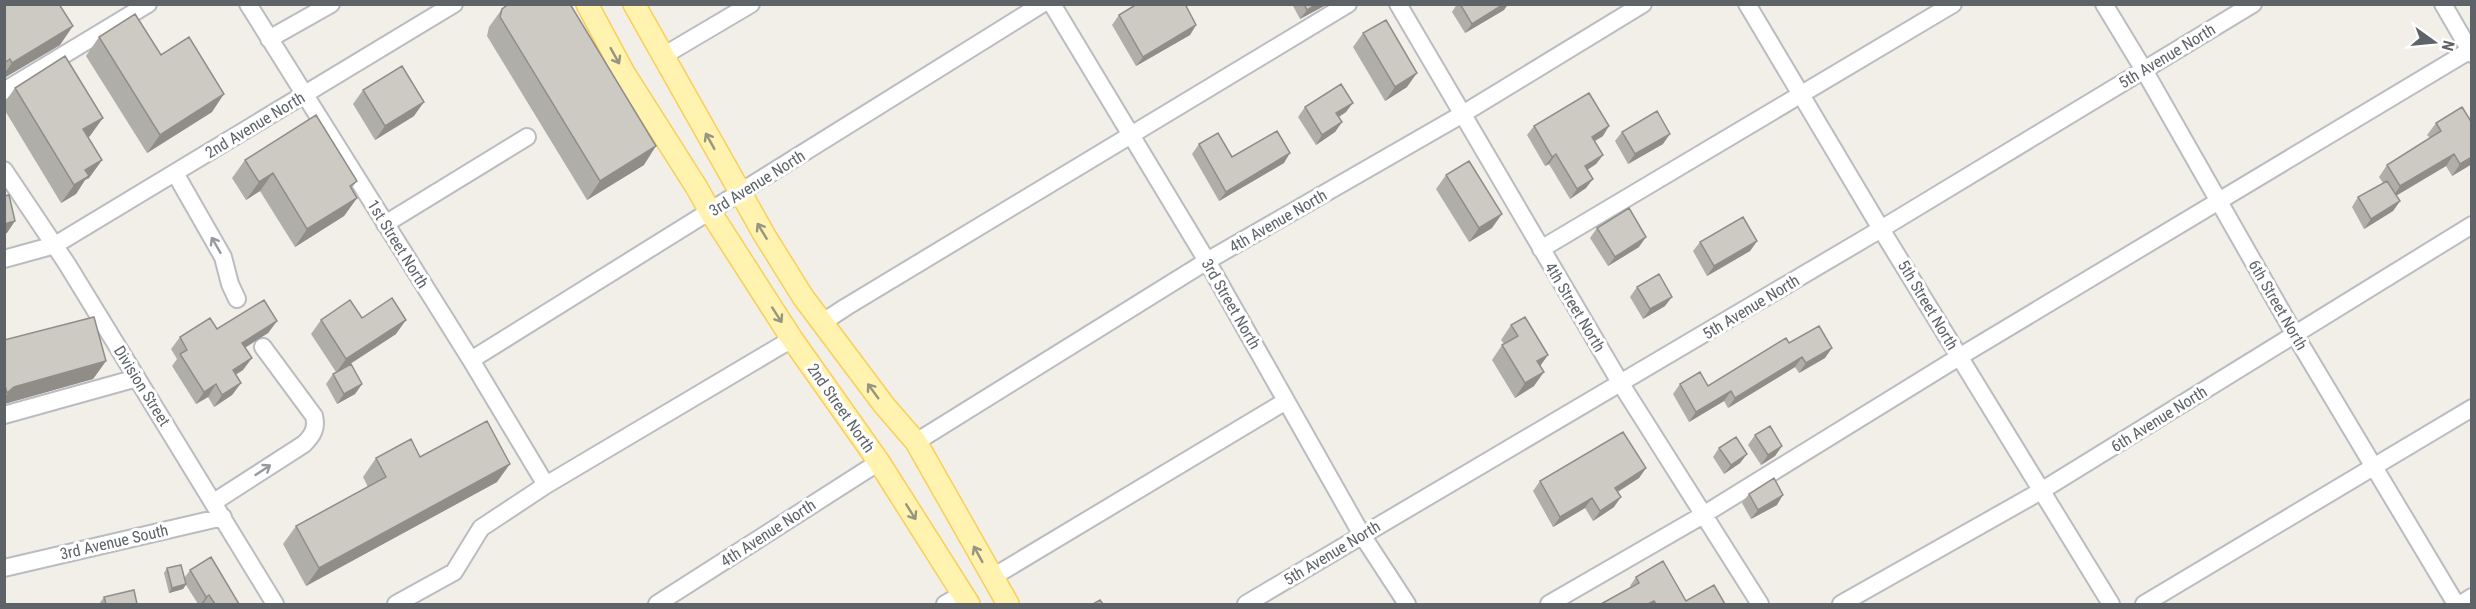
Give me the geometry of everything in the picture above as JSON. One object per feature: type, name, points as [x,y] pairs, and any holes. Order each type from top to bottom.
[{"type":"main road","name":"2nd Street North","points":[[587,4],[624,74],[792,339],[879,462],[959,601]]},
{"type":"main road","points":[[634,4],[738,193],[803,297],[824,322],[884,405],[915,442],[1008,604]]},
{"type":"street","points":[[4,91],[148,4]]},
{"type":"street","name":"1st Street North","points":[[248,4],[471,360],[546,485]]},
{"type":"street","points":[[269,39],[331,4]]},
{"type":"street","name":"2nd Avenue North","points":[[4,259],[55,245],[454,4]]},
{"type":"street","points":[[663,56],[751,4]]},
{"type":"street","name":"3rd Avenue North","points":[[471,360],[711,213],[738,193],[1042,4]]},
{"type":"street","name":"3rd Street North","points":[[1052,4],[1208,261],[1362,536],[1407,604]]},
{"type":"street","points":[[824,322],[1348,4]]},
{"type":"street","name":"4th Street North","points":[[1398,4],[1620,384],[1760,604]]},
{"type":"street","name":"4th Avenue North","points":[[915,442],[1208,261],[1461,115],[1643,4]]},
{"type":"street","name":"5th Street North","points":[[1747,4],[1881,229],[2111,604]]},
{"type":"street","points":[[1541,249],[1953,4]]},
{"type":"street","name":"6th Street North","points":[[2104,4],[2295,335],[2456,604]]},
{"type":"street","name":"5th Avenue North","points":[[1246,604],[1881,229],[2253,4]]},
{"type":"street","points":[[1549,604],[1703,514],[1959,357],[2471,51],[2443,4]]},
{"type":"street","points":[[385,224],[526,136]]},
{"type":"street","name":"Division Street","points":[[4,170],[55,245],[275,604]]},
{"type":"street","points":[[175,173],[223,257],[230,284],[237,299]]},
{"type":"street","name":"6th Avenue North","points":[[1841,604],[2041,491],[2472,225]]},
{"type":"street","points":[[396,604],[454,572],[481,528],[546,485],[792,339]]},
{"type":"street","points":[[214,502],[304,444],[314,431],[316,423],[314,416],[263,347]]},
{"type":"street","points":[[4,415],[137,378]]},
{"type":"street","points":[[991,578],[1286,401]]},
{"type":"street","points":[[2144,604],[2472,408]]},
{"type":"street","name":"4th Avenue North","points":[[657,604],[879,462]]},
{"type":"street","name":"3rd Avenue South","points":[[4,568],[223,517]]},
{"type":"street","points":[[2461,604],[2472,597]]},
{"type":"building","points":[[4,4],[59,4],[73,26],[12,63],[10,59],[4,63]]},
{"type":"building","points":[[509,4],[570,4],[656,146],[600,181],[500,17],[502,9]]},
{"type":"building","points":[[1137,4],[1185,4],[1196,25],[1143,57],[1119,15]]},
{"type":"building","points":[[1304,4],[1316,4],[1307,10]]},
{"type":"building","points":[[1460,4],[1504,4],[1472,24]]},
{"type":"building","points":[[135,14],[161,55],[189,37],[224,94],[160,135],[99,37]]},
{"type":"building","points":[[1386,20],[1417,73],[1395,87],[1363,33]]},
{"type":"building","points":[[65,56],[103,118],[83,129],[102,160],[85,170],[89,176],[74,185],[15,88]]},
{"type":"building","points":[[402,66],[424,102],[385,126],[363,90]]},
{"type":"building","points":[[1341,84],[1353,103],[1336,113],[1342,122],[1322,135],[1305,107]]},
{"type":"building","points":[[1589,93],[1609,126],[1592,137],[1603,155],[1585,166],[1593,179],[1577,189],[1556,154],[1552,157],[1534,126]]},
{"type":"building","points":[[2462,107],[2472,123],[2472,157],[2460,164],[2454,154],[2400,186],[2387,165],[2441,131],[2436,123]]},
{"type":"building","points":[[1657,111],[1670,134],[1635,154],[1622,132]]},
{"type":"building","points":[[316,115],[357,181],[350,186],[357,198],[307,229],[273,173],[259,182],[245,160]]},
{"type":"building","points":[[1277,131],[1290,153],[1226,192],[1199,144],[1218,133],[1232,157]]},
{"type":"building","points":[[1469,161],[1502,214],[1479,228],[1446,175]]},
{"type":"building","points":[[2387,181],[2400,201],[2371,219],[2358,197]]},
{"type":"building","points":[[9,195],[15,221],[4,224],[4,196]]},
{"type":"building","points":[[1629,208],[1646,237],[1615,257],[1597,228]]},
{"type":"building","points":[[1743,217],[1757,241],[1714,266],[1700,242]]},
{"type":"building","points":[[1659,274],[1672,297],[1650,309],[1637,287]]},
{"type":"building","points":[[392,298],[406,320],[346,359],[321,320],[350,300],[362,318]]},
{"type":"building","points":[[264,300],[277,321],[242,343],[252,358],[233,370],[241,383],[222,395],[216,384],[204,392],[180,354],[187,350],[180,337],[210,318],[217,329]]},
{"type":"building","points":[[94,317],[106,361],[14,387],[7,393],[4,382],[4,340]]},
{"type":"building","points":[[1525,317],[1548,355],[1537,361],[1544,372],[1525,383],[1502,345],[1518,336],[1511,325]]},
{"type":"building","points":[[1819,326],[1832,348],[1806,363],[1802,357],[1735,398],[1731,391],[1696,412],[1680,384],[1700,372],[1708,386],[1786,338],[1789,343]]},
{"type":"building","points":[[351,364],[362,384],[344,394],[333,374]]},
{"type":"building","points":[[487,421],[510,464],[319,568],[296,526],[386,477],[376,458],[411,439],[420,457]]},
{"type":"building","points":[[1770,426],[1782,446],[1768,455],[1755,435]]},
{"type":"building","points":[[1623,432],[1646,468],[1615,488],[1621,497],[1600,511],[1592,498],[1560,517],[1540,481]]},
{"type":"building","points":[[1736,437],[1747,454],[1731,465],[1719,448]]},
{"type":"building","points":[[1774,478],[1783,495],[1758,510],[1749,494]]},
{"type":"building","points":[[211,557],[239,604],[215,604],[209,595],[206,597],[190,570]]},
{"type":"building","points":[[1663,561],[1686,601],[1714,585],[1725,604],[1656,604],[1654,601],[1648,604],[1601,604],[1639,583],[1636,577]]},
{"type":"building","points":[[181,565],[186,584],[172,588],[167,568]]},
{"type":"building","points":[[134,590],[137,604],[106,604],[104,597]]}]
